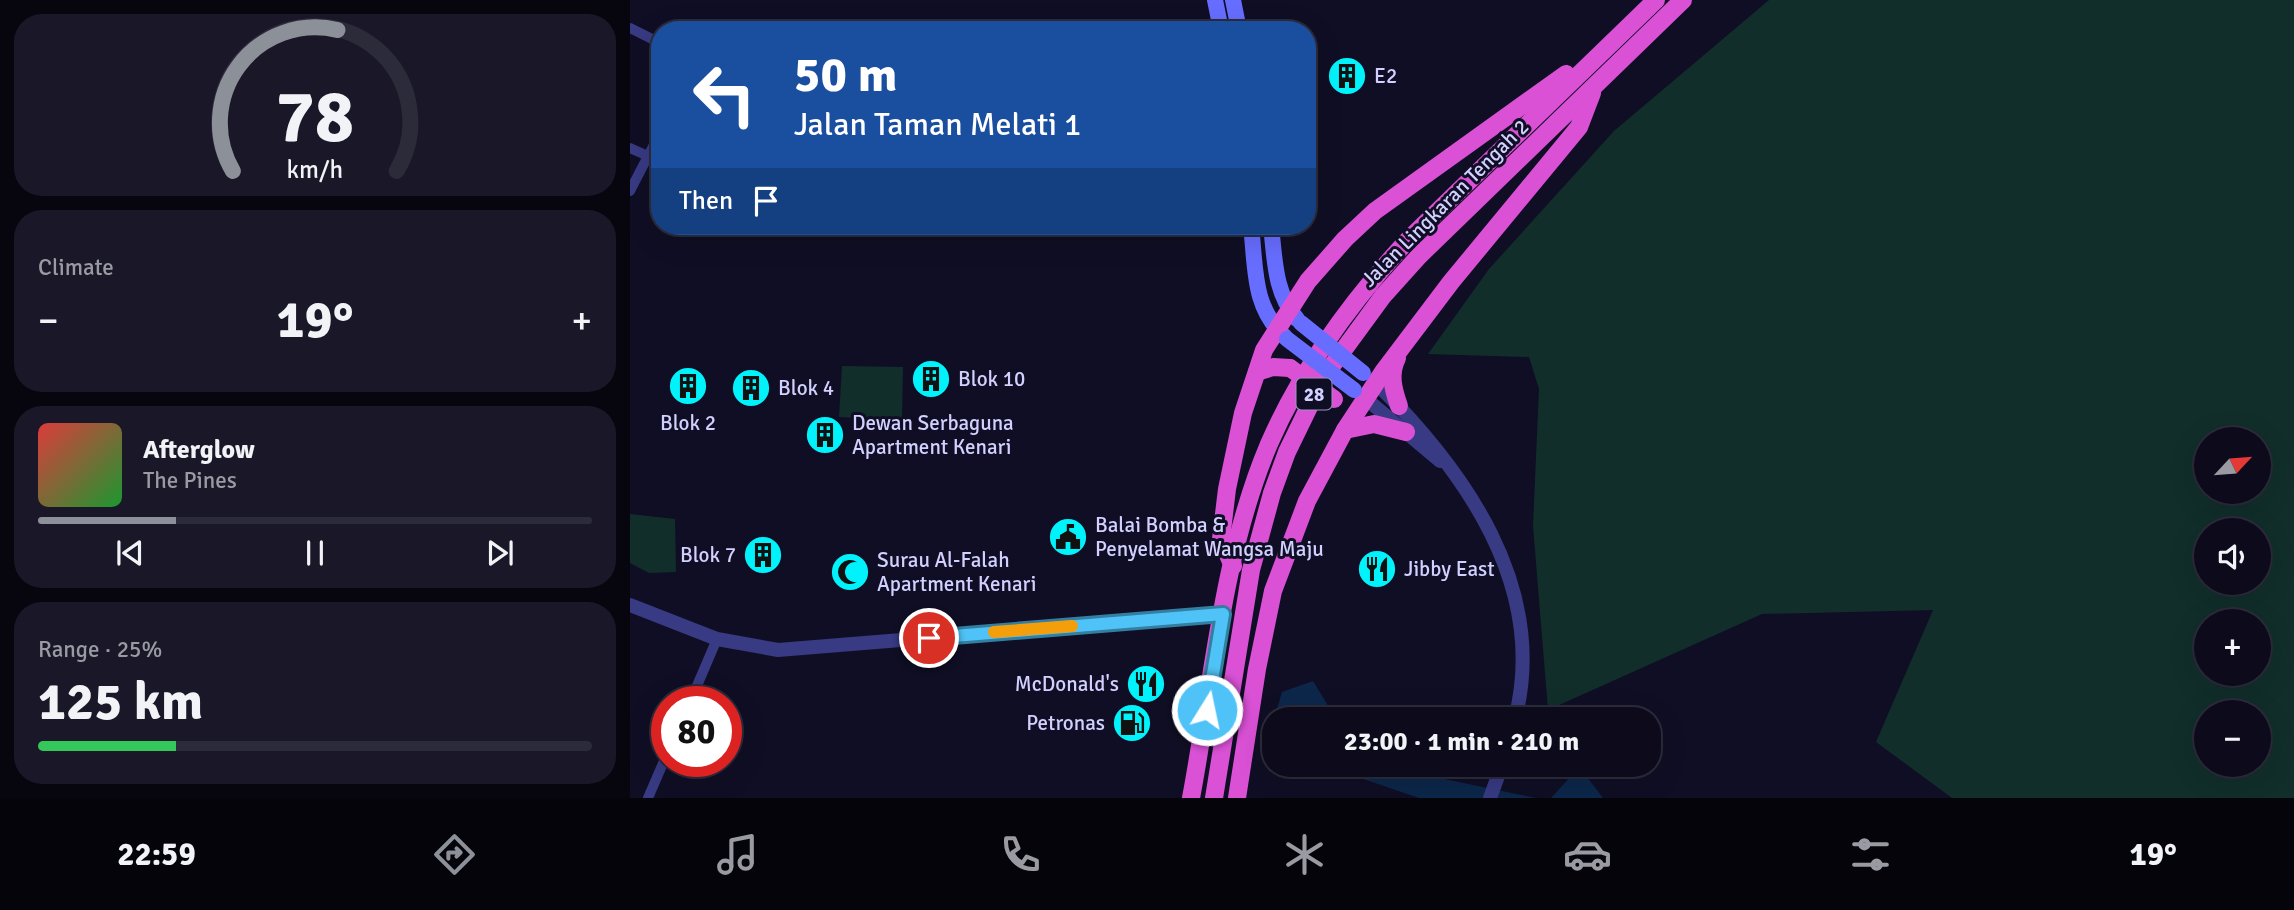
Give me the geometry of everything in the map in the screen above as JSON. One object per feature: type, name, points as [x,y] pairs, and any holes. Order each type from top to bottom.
[{"type":"highway","name":"Jalan Lingkaran Tengah 2","points":[[1191,798],[1223,614],[1253,486],[1268,446],[1297,386],[1337,323],[1368,283],[1406,242],[1656,0]]},
{"type":"highway","name":"Jalan Lingkaran Tengah 2","points":[[1214,798],[1242,618],[1261,528],[1287,452],[1322,378],[1383,296],[1419,256],[1684,0]]},
{"type":"highway","points":[[1233,566],[1221,539],[1227,489],[1243,413],[1264,350],[1282,334],[1295,316],[1308,281],[1345,239],[1375,211],[1618,37]]},
{"type":"highway","points":[[1237,798],[1257,669],[1273,591],[1307,501],[1365,386],[1579,127],[1595,87]]},
{"type":"highway","points":[[1399,405],[1393,389],[1392,368],[1404,342]]},
{"type":"highway","points":[[1257,372],[1273,367],[1290,368],[1334,399],[1341,410],[1342,435]]},
{"type":"highway","points":[[1342,435],[1374,424],[1406,432]]},
{"type":"main road","points":[[1215,0],[1219,21]]},
{"type":"main road","points":[[1233,0],[1237,21]]},
{"type":"main road","points":[[1252,235],[1263,311],[1264,350]]},
{"type":"main road","points":[[1272,235],[1277,284],[1295,316],[1365,386]]},
{"type":"main road","points":[[1263,311],[1282,334],[1365,386]]},
{"type":"street","points":[[630,28],[651,38]]},
{"type":"street","points":[[630,148],[648,156]]},
{"type":"street","points":[[630,191],[651,150]]},
{"type":"street","points":[[1365,386],[1399,405],[1436,447],[1487,523],[1515,598],[1520,631],[1521,684],[1517,707]]},
{"type":"street","points":[[1365,386],[1428,453],[1450,467]]},
{"type":"street","points":[[630,605],[717,639],[778,650],[1223,614]]},
{"type":"street","points":[[697,686],[717,639]]},
{"type":"street","points":[[648,798],[657,777]]},
{"type":"street","points":[[1490,798],[1498,777]]},
{"type":"green space","points":[[1769,0],[2294,0],[2294,798],[1952,798],[1876,742],[1933,610],[1762,614],[1555,707],[1548,707],[1533,526],[1539,389],[1529,357],[1428,354],[1489,269],[1614,131]]},
{"type":"green space","points":[[842,366],[903,367],[902,420],[839,417]]},
{"type":"green space","points":[[630,514],[675,519],[676,572],[649,573],[630,563]]},
{"type":"water","points":[[1313,681],[1329,707],[1278,707],[1282,692]]},
{"type":"water","points":[[1357,777],[1435,777],[1536,798],[1419,798]]},
{"type":"water","points":[[1570,777],[1587,777],[1603,798],[1551,798]]},
{"type":"slow traffic","points":[[994,632],[1072,626]]},
{"type":"place","name":"E2","points":[[1347,76]]},
{"type":"place","name":"Blok 10","points":[[931,379]]},
{"type":"place","name":"Blok 2","points":[[688,386]]},
{"type":"place","name":"Blok 4","points":[[751,388]]},
{"type":"place","name":"Dewan Serbaguna Apartment Kenari","points":[[825,435]]},
{"type":"place","name":"Balai Bomba & Penyelamat Wangsa Maju","points":[[1068,537]]},
{"type":"place","name":"Blok 7","points":[[763,555]]},
{"type":"place","name":"Jibby East","points":[[1377,569]]},
{"type":"place","name":"Surau Al-Falah Apartment Kenari","points":[[850,572]]},
{"type":"place","name":"McDonald's","points":[[1146,684]]},
{"type":"place","name":"Petronas","points":[[1132,723]]},
{"type":"route","points":[[929,638],[1223,614],[1207,710]]}]
